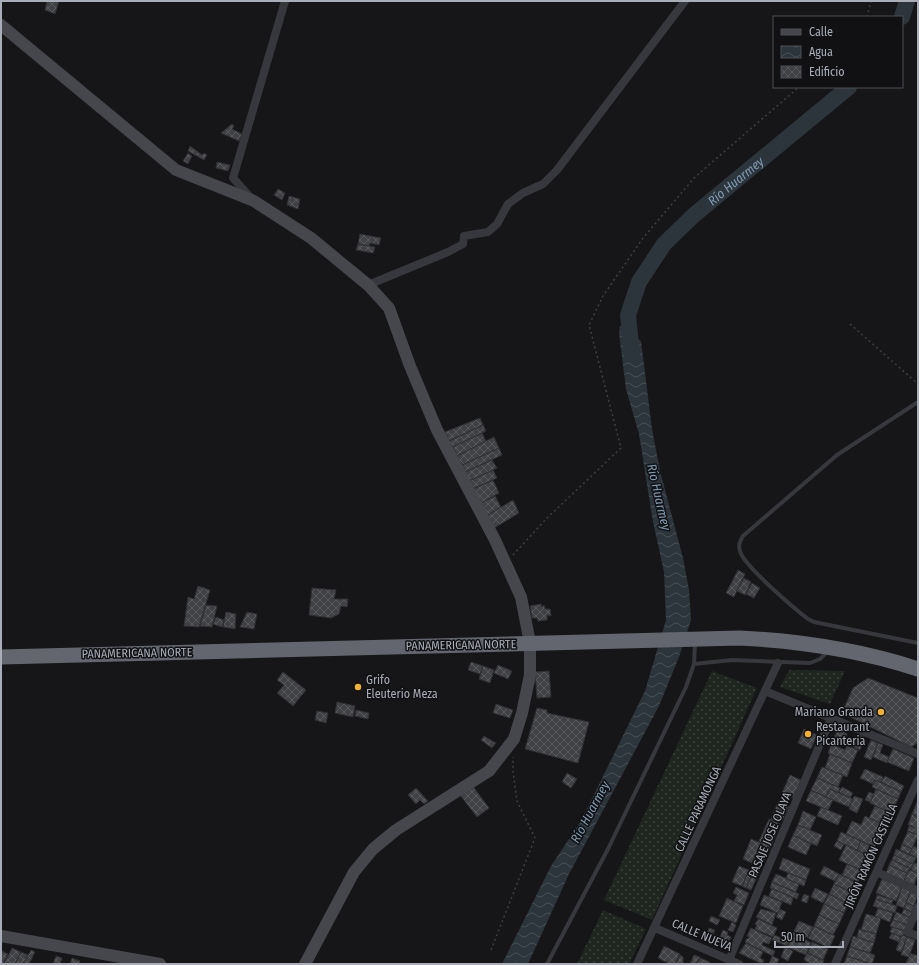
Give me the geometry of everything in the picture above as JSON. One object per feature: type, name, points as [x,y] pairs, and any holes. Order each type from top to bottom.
[{"type":"highway","name":"PANAMERICANA NORTE","points":[[1,657],[695,638],[762,639],[832,647],[879,657],[918,669]]},
{"type":"street","points":[[254,202],[233,178],[285,1]]},
{"type":"street","points":[[368,285],[448,252],[463,244],[464,236],[488,232],[498,224],[508,204],[522,193],[543,184],[557,170],[685,1]]},
{"type":"street","points":[[1,25],[176,170],[254,202],[311,238],[368,285],[389,308],[398,329],[410,366],[437,430],[522,597],[530,643],[530,675],[522,713],[514,739],[489,771],[396,830],[374,849],[354,872],[305,964]]},
{"type":"street","name":"CALLE PARAMONGA","points":[[637,964],[778,663]]},
{"type":"street","points":[[765,691],[918,754]]},
{"type":"street","name":"PASAJE JOSE OLAYA","points":[[729,960],[831,718]]},
{"type":"street","name":"JIRÓN RAMÓN CASTILLA","points":[[835,964],[918,780]]},
{"type":"street","points":[[877,872],[918,891]]},
{"type":"street","points":[[918,906],[907,932],[918,936]]},
{"type":"street","name":"CALLE NUEVA","points":[[655,928],[739,964]]},
{"type":"street","points":[[1,936],[130,961],[160,964]]},
{"type":"lane","points":[[918,402],[837,455],[743,536],[739,542],[742,557],[768,584],[808,619],[814,622],[918,643]]},
{"type":"lane","points":[[547,964],[608,849],[686,687],[694,664],[695,638]]},
{"type":"lane","points":[[694,664],[732,660],[778,663],[815,662],[832,647]]},
{"type":"path","points":[[867,16],[871,1]]},
{"type":"path","points":[[507,566],[513,555],[547,518],[621,448],[589,325],[603,296],[643,238],[695,177],[798,88]]},
{"type":"path","points":[[850,324],[918,384]]},
{"type":"path","points":[[491,950],[535,838],[517,801],[513,772],[514,739]]},
{"type":"shaded area","points":[[789,670],[845,671],[830,704],[780,687]]},
{"type":"shaded area","points":[[712,671],[757,688],[652,920],[604,900]]},
{"type":"shaded area","points":[[603,910],[646,929],[629,964],[577,964]]},
{"type":"water","name":"Río Huarmey","points":[[620,326],[641,341],[652,429],[660,471],[683,558],[689,590],[691,620],[679,657],[659,706],[569,874],[528,964],[502,964],[551,866],[581,821],[645,691],[666,620],[664,572],[653,522],[639,434],[626,389],[619,333]]},
{"type":"building","points":[[47,1],[59,1],[55,14],[45,10]]},
{"type":"building","points":[[232,124],[234,126],[232,129],[242,134],[239,141],[221,133]]},
{"type":"building","points":[[190,146],[202,155],[204,153],[207,155],[204,160],[188,151]]},
{"type":"building","points":[[188,153],[192,156],[188,164],[183,161]]},
{"type":"building","points":[[217,162],[230,165],[228,171],[216,168]]},
{"type":"building","points":[[278,189],[285,193],[282,200],[274,195]]},
{"type":"building","points":[[289,196],[300,199],[298,209],[287,205]]},
{"type":"building","points":[[360,234],[381,238],[379,245],[370,243],[369,246],[358,244]]},
{"type":"building","points":[[358,244],[375,247],[373,253],[356,250]]},
{"type":"building","points":[[480,418],[483,425],[449,441],[445,432]]},
{"type":"building","points":[[483,425],[486,431],[453,447],[449,441]]},
{"type":"building","points":[[482,433],[486,441],[457,456],[453,447]]},
{"type":"building","points":[[494,437],[499,448],[462,465],[457,456]]},
{"type":"building","points":[[499,448],[502,455],[465,472],[462,465]]},
{"type":"building","points":[[492,460],[497,468],[469,481],[465,472]]},
{"type":"building","points":[[493,470],[497,478],[473,489],[469,481]]},
{"type":"building","points":[[493,480],[499,493],[481,503],[473,489]]},
{"type":"building","points":[[495,496],[501,507],[488,515],[481,503]]},
{"type":"building","points":[[513,500],[519,513],[494,528],[488,515]]},
{"type":"building","points":[[738,570],[745,574],[734,597],[726,593]]},
{"type":"building","points":[[744,578],[751,582],[745,595],[737,591]]},
{"type":"building","points":[[752,583],[760,588],[754,598],[746,594]]},
{"type":"building","points":[[198,586],[210,590],[199,627],[184,626],[188,597],[194,599]]},
{"type":"building","points":[[312,588],[336,590],[334,599],[348,599],[347,607],[341,606],[339,614],[331,618],[309,615]]},
{"type":"building","points":[[541,604],[542,607],[544,605],[545,609],[550,609],[551,616],[547,615],[547,620],[538,621],[537,618],[532,618],[530,606]]},
{"type":"building","points":[[206,605],[217,606],[212,627],[200,626]]},
{"type":"building","points":[[226,612],[236,614],[235,629],[223,627]]},
{"type":"building","points":[[247,612],[257,614],[254,629],[240,627]]},
{"type":"building","points":[[216,617],[224,620],[222,627],[213,624]]},
{"type":"building","points":[[471,662],[483,666],[480,674],[468,670]]},
{"type":"building","points":[[498,665],[512,671],[508,679],[494,673]]},
{"type":"building","points":[[483,666],[494,670],[490,683],[479,679]]},
{"type":"building","points":[[549,671],[551,697],[537,698],[535,672]]},
{"type":"building","points":[[283,672],[306,690],[293,706],[277,693],[284,685],[277,680]]},
{"type":"building","name":"Mariano Granda","points":[[868,678],[918,698],[918,741],[916,744],[911,747],[846,715],[844,708],[853,688]]},
{"type":"building","points":[[337,702],[355,706],[353,717],[335,713]]},
{"type":"building","points":[[496,704],[513,710],[510,718],[493,713]]},
{"type":"building","points":[[537,708],[547,710],[547,713],[589,722],[578,763],[525,749]]},
{"type":"building","points":[[356,710],[369,713],[368,719],[355,716]]},
{"type":"building","points":[[317,711],[328,713],[326,723],[315,720]]},
{"type":"building","points":[[839,726],[846,729],[844,732],[847,734],[846,738],[849,739],[847,746],[833,740]]},
{"type":"building","points":[[804,729],[817,735],[811,749],[798,743]]},
{"type":"building","points":[[858,734],[865,737],[860,750],[853,747]]},
{"type":"building","points":[[484,736],[496,743],[492,748],[481,740]]},
{"type":"building","points":[[833,740],[838,742],[836,746],[845,750],[847,746],[858,750],[852,763],[828,753]]},
{"type":"building","points":[[871,740],[878,743],[871,760],[864,757]]},
{"type":"building","points":[[878,743],[883,745],[880,753],[889,757],[887,763],[873,757]]},
{"type":"building","points":[[893,749],[914,758],[909,771],[887,762]]},
{"type":"building","points":[[830,754],[852,763],[847,777],[825,768]]},
{"type":"building","points":[[822,767],[843,775],[838,787],[817,778]]},
{"type":"building","points":[[865,769],[883,777],[881,782],[875,780],[873,784],[860,778]]},
{"type":"building","points":[[567,773],[577,779],[571,788],[562,782]]},
{"type":"building","points":[[790,775],[801,780],[793,798],[782,793]]},
{"type":"building","points":[[885,776],[904,786],[901,792],[881,782]]},
{"type":"building","points":[[817,778],[840,788],[838,793],[830,789],[826,797],[811,790]]},
{"type":"building","points":[[875,780],[901,792],[898,799],[872,787]]},
{"type":"building","points":[[472,785],[489,808],[477,817],[460,795]]},
{"type":"building","points":[[842,787],[853,793],[850,798],[839,792]]},
{"type":"building","points":[[416,788],[428,801],[424,804],[420,800],[416,804],[408,795]]},
{"type":"building","points":[[830,789],[853,799],[849,807],[826,797]]},
{"type":"building","points":[[876,789],[898,799],[891,813],[870,803]]},
{"type":"building","points":[[811,790],[833,800],[828,810],[806,801]]},
{"type":"building","points":[[869,792],[874,794],[870,802],[865,800]]},
{"type":"building","points":[[854,796],[863,799],[857,813],[849,809]]},
{"type":"building","points":[[779,800],[786,803],[778,822],[771,819]]},
{"type":"building","points":[[918,800],[918,817],[912,814]]},
{"type":"building","points":[[785,804],[789,806],[782,821],[779,819]]},
{"type":"building","points":[[875,806],[891,813],[885,825],[869,818]]},
{"type":"building","points":[[821,807],[842,816],[838,825],[817,816]]},
{"type":"building","points":[[803,811],[816,817],[810,830],[798,825]]},
{"type":"building","points":[[912,814],[918,817],[918,829],[908,825]]},
{"type":"building","points":[[865,816],[885,825],[875,847],[846,834],[852,821],[861,825]]},
{"type":"building","points":[[769,819],[780,824],[771,846],[759,841]]},
{"type":"building","points":[[798,825],[822,835],[817,846],[793,835]]},
{"type":"building","points":[[910,825],[918,829],[918,835],[907,831]]},
{"type":"building","points":[[908,831],[918,835],[912,849],[902,844]]},
{"type":"building","points":[[841,832],[861,841],[857,850],[837,841]]},
{"type":"building","points":[[793,835],[811,844],[806,855],[788,847]]},
{"type":"building","points":[[751,839],[761,843],[752,863],[743,859]]},
{"type":"building","points":[[837,841],[844,844],[841,850],[834,846]]},
{"type":"building","points":[[861,841],[878,850],[873,859],[857,850]]},
{"type":"building","points":[[762,842],[771,846],[763,862],[754,858]]},
{"type":"building","points":[[902,844],[912,849],[909,854],[900,850]]},
{"type":"building","points":[[846,845],[870,857],[863,871],[839,860]]},
{"type":"building","points":[[913,846],[918,848],[918,858],[909,854]]},
{"type":"building","points":[[896,849],[916,858],[913,864],[894,855]]},
{"type":"building","points":[[894,855],[913,864],[911,869],[892,860]]},
{"type":"building","points":[[783,858],[810,869],[806,880],[779,869]]},
{"type":"building","points":[[892,860],[910,868],[907,873],[889,865]]},
{"type":"building","points":[[914,863],[918,864],[918,873],[911,870]]},
{"type":"building","points":[[847,864],[863,871],[858,883],[842,875]]},
{"type":"building","points":[[889,865],[907,873],[904,881],[886,873]]},
{"type":"building","points":[[739,866],[749,870],[742,886],[732,882]]},
{"type":"building","points":[[824,866],[839,874],[835,881],[820,874]]},
{"type":"building","points":[[749,870],[753,872],[746,888],[742,886]]},
{"type":"building","points":[[909,870],[918,873],[914,885],[904,881]]},
{"type":"building","points":[[754,871],[759,873],[751,890],[746,888]]},
{"type":"building","points":[[788,873],[806,880],[804,886],[786,879]]},
{"type":"building","points":[[776,874],[799,884],[796,892],[772,882]]},
{"type":"building","points":[[839,874],[858,883],[853,893],[834,884]]},
{"type":"building","points":[[882,879],[902,887],[896,901],[876,893]]},
{"type":"building","points":[[772,882],[799,894],[797,899],[770,888]]},
{"type":"building","points":[[834,884],[855,894],[850,905],[829,894]]},
{"type":"building","points":[[736,887],[749,893],[744,905],[734,901],[737,895],[733,893]]},
{"type":"building","points":[[902,887],[911,890],[904,908],[896,905]]},
{"type":"building","points":[[772,888],[793,898],[791,905],[769,896]]},
{"type":"building","points":[[815,888],[828,894],[823,903],[811,897]]},
{"type":"building","points":[[911,890],[918,893],[914,906],[906,903]]},
{"type":"building","points":[[804,894],[809,896],[807,903],[801,901]]},
{"type":"building","points":[[829,894],[848,904],[844,913],[824,904]]},
{"type":"building","points":[[764,895],[782,902],[778,913],[760,905]]},
{"type":"building","points":[[877,895],[893,900],[892,904],[876,899]]},
{"type":"building","points":[[727,898],[743,906],[736,923],[719,916]]},
{"type":"building","points":[[876,899],[897,906],[895,913],[873,906]]},
{"type":"building","points":[[906,903],[914,906],[912,912],[904,909]]},
{"type":"building","points":[[824,904],[844,913],[839,924],[819,915]]},
{"type":"building","points":[[878,908],[893,913],[890,922],[875,916]]},
{"type":"building","points":[[904,908],[912,912],[910,917],[902,914]]},
{"type":"building","points":[[761,909],[776,913],[772,925],[756,917]]},
{"type":"building","points":[[780,909],[786,912],[782,920],[776,917]]},
{"type":"building","points":[[896,912],[910,917],[907,925],[893,920]]},
{"type":"building","points":[[866,914],[881,918],[876,934],[861,930]]},
{"type":"building","points":[[819,915],[839,924],[833,935],[814,926]]},
{"type":"building","points":[[711,916],[720,920],[717,925],[709,921]]},
{"type":"building","points":[[758,919],[777,928],[773,937],[755,929],[757,925],[755,924]]},
{"type":"building","points":[[893,920],[907,925],[905,931],[890,926]]},
{"type":"building","points":[[799,921],[813,927],[807,938],[794,931]]},
{"type":"building","points":[[732,922],[736,925],[733,932],[728,930]]},
{"type":"building","points":[[814,926],[835,936],[829,948],[808,938]]},
{"type":"building","points":[[892,927],[905,931],[903,935],[901,937],[890,932]]},
{"type":"building","points":[[709,928],[715,930],[713,934],[720,937],[723,930],[728,932],[727,935],[731,937],[726,948],[705,939]]},
{"type":"building","points":[[751,928],[772,938],[769,944],[763,942],[762,945],[775,951],[773,956],[745,942],[749,937],[747,936]]},
{"type":"building","points":[[859,929],[876,934],[874,943],[857,937]]},
{"type":"building","points":[[786,932],[792,934],[789,941],[783,939]]},
{"type":"building","points":[[793,932],[811,943],[806,955],[787,947]]},
{"type":"building","points":[[892,933],[901,937],[899,942],[889,938]]},
{"type":"building","points":[[774,935],[789,941],[787,946],[772,940]]},
{"type":"building","points":[[902,935],[907,937],[901,952],[896,950]]},
{"type":"building","points":[[853,936],[874,943],[870,953],[850,947]]},
{"type":"building","points":[[907,937],[915,940],[909,957],[901,955]]},
{"type":"building","points":[[812,942],[828,949],[823,960],[808,953]]},
{"type":"building","points":[[746,943],[763,952],[760,958],[764,960],[762,964],[739,953]]},
{"type":"building","points":[[664,946],[680,954],[675,964],[670,964],[658,958]]},
{"type":"building","points":[[785,947],[793,951],[788,961],[781,957]]},
{"type":"building","points":[[850,947],[875,955],[872,964],[847,956]]},
{"type":"building","points":[[12,948],[21,952],[15,964],[4,964]]},
{"type":"building","points":[[31,950],[35,952],[29,964],[23,964]]},
{"type":"building","points":[[2,951],[8,954],[3,964],[1,964]]},
{"type":"building","points":[[21,952],[28,955],[23,964],[15,964]]},
{"type":"building","points":[[807,953],[824,961],[822,964],[811,964],[804,960]]},
{"type":"building","points":[[910,953],[918,956],[918,964],[906,964]]},
{"type":"building","points":[[680,955],[683,957],[683,964],[676,964]]},
{"type":"building","points":[[694,955],[700,957],[696,964],[690,964]]},
{"type":"building","points":[[56,956],[62,958],[60,964],[53,964]]},
{"type":"building","points":[[772,956],[779,959],[777,964],[769,964]]},
{"type":"building","points":[[847,956],[865,962],[865,964],[844,964]]},
{"type":"building","points":[[72,958],[80,961],[79,964],[70,964]]},
{"type":"building","points":[[700,958],[710,962],[709,964],[697,964]]},
{"type":"waterway","name":"Río Huarmey","points":[[902,16],[907,1]]},
{"type":"waterway","name":"Río Huarmey","points":[[632,354],[628,315],[639,282],[664,244],[694,215],[848,88]]},
{"type":"place","name":"Grifo Eleuterio Meza","points":[[358,687]]},
{"type":"place","name":"Mariano Granda","points":[[881,712]]},
{"type":"place","name":"Restaurant Picanteria","points":[[808,734]]}]
